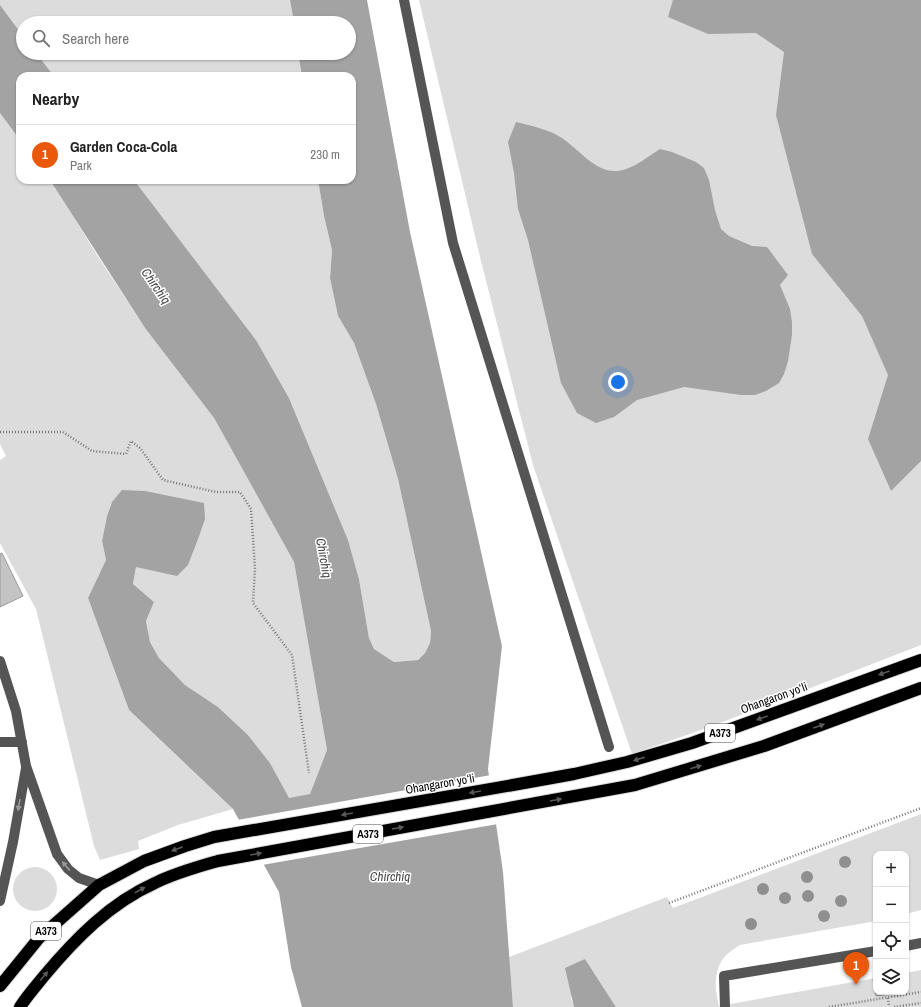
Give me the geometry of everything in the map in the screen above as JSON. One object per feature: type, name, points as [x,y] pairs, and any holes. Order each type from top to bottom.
[{"type":"highway","name":"Ohangaron yoʻli","points":[[0,986],[39,938],[99,885],[144,861],[185,846],[214,837],[574,774],[627,762],[692,743],[921,660]]},
{"type":"highway","name":"A373","points":[[20,1007],[62,954],[97,920],[130,896],[155,882],[191,869],[218,861],[635,785],[764,746],[921,688]]},
{"type":"street","points":[[404,0],[454,243],[609,747]]},
{"type":"street","points":[[0,661],[8,681],[16,711],[26,766],[57,854],[68,869],[79,878],[99,885]]},
{"type":"street","points":[[0,742],[22,742]]},
{"type":"street","points":[[0,901],[13,842],[26,766]]},
{"type":"street","points":[[909,945],[921,943]]},
{"type":"street","points":[[725,1007],[724,976],[873,951]]},
{"type":"path","points":[[0,432],[63,432],[92,451],[126,454],[131,441],[140,448],[163,480],[216,492],[240,492],[251,509],[255,568],[252,603],[292,655],[309,773]]},
{"type":"path","points":[[669,903],[921,808]]},
{"type":"path","points":[[829,1007],[921,992]]},
{"type":"path","points":[[888,998],[889,1007]]},
{"type":"path","points":[[894,1007],[921,1003]]},
{"type":"shaded area","points":[[0,0],[290,0],[293,16],[16,16],[16,27],[0,5]]},
{"type":"shaded area","points":[[419,0],[921,0],[921,645],[707,728],[632,754],[533,465],[481,261]]},
{"type":"shaded area","points":[[41,60],[299,60],[301,72],[51,72]]},
{"type":"shaded area","points":[[0,113],[16,135],[16,184],[54,185],[97,255],[145,328],[214,418],[294,562],[327,750],[310,794],[289,799],[270,763],[248,735],[218,707],[185,685],[159,658],[150,642],[146,621],[154,602],[133,584],[136,567],[112,502],[107,516],[102,541],[106,560],[88,598],[129,710],[233,809],[178,825],[138,841],[139,849],[100,860],[94,846],[36,609],[0,543],[0,460],[6,456],[0,444]]},
{"type":"shaded area","points":[[137,184],[319,184],[332,250],[330,278],[338,316],[354,343],[376,404],[398,479],[431,631],[430,643],[425,653],[418,660],[394,662],[374,649],[369,638],[359,579],[348,540],[289,398],[256,340]]},
{"type":"shaded area","points":[[921,814],[921,910],[909,913],[909,851],[873,851],[873,922],[740,945],[723,959],[716,976],[716,982],[719,1006],[873,979],[873,995],[909,995],[909,972],[921,970],[921,1007],[616,1007],[585,959],[571,998],[574,1007],[513,1007],[509,957],[667,897],[673,908]]},
{"type":"shaded area","points":[[35,867],[47,871],[53,877],[57,889],[53,901],[47,907],[35,911],[23,907],[17,901],[13,889],[17,877],[23,871]]},
{"type":"water","name":"Chirchiq","points":[[290,0],[367,0],[410,232],[502,646],[488,769],[503,872],[513,1007],[302,1007],[291,967],[279,892],[233,809],[129,710],[88,598],[106,560],[102,541],[107,516],[112,502],[122,490],[145,491],[204,503],[205,519],[198,539],[188,565],[177,576],[136,567],[133,584],[154,602],[146,621],[150,642],[159,658],[185,685],[218,707],[248,735],[270,763],[289,798],[310,794],[327,750],[294,562],[214,418],[145,328],[53,184],[137,184],[256,340],[289,398],[348,540],[359,579],[369,638],[374,649],[394,662],[418,660],[425,653],[430,643],[431,631],[398,479],[376,404],[354,343],[338,316],[330,278],[332,250],[319,184],[356,184],[356,72],[301,72],[299,60],[356,60],[356,16],[293,16]]},
{"type":"water","points":[[673,0],[921,0],[921,461],[891,491],[868,439],[888,375],[862,316],[812,254],[776,115],[784,52],[756,33],[708,34],[668,17]]},
{"type":"water","points":[[0,5],[16,27],[16,60],[41,60],[51,72],[16,72],[16,135],[0,113]]},
{"type":"water","points":[[516,122],[540,128],[557,135],[591,162],[608,170],[617,171],[626,169],[639,163],[660,149],[672,152],[696,162],[704,168],[709,180],[715,210],[721,229],[729,236],[752,246],[767,247],[788,275],[780,285],[790,309],[792,335],[788,361],[784,374],[779,383],[766,391],[755,395],[741,395],[684,387],[637,400],[614,417],[596,423],[577,413],[561,383],[528,240],[518,209],[514,173],[508,142]]},
{"type":"water","points":[[585,959],[616,1007],[574,1007],[565,968]]},
{"type":"pier","points":[[491,775],[498,824],[262,865],[237,820]]},
{"type":"building","points":[[2,553],[23,596],[0,607],[0,554]]},
{"type":"place","name":"Garden Coca-Cola","points":[[856,985]]}]
